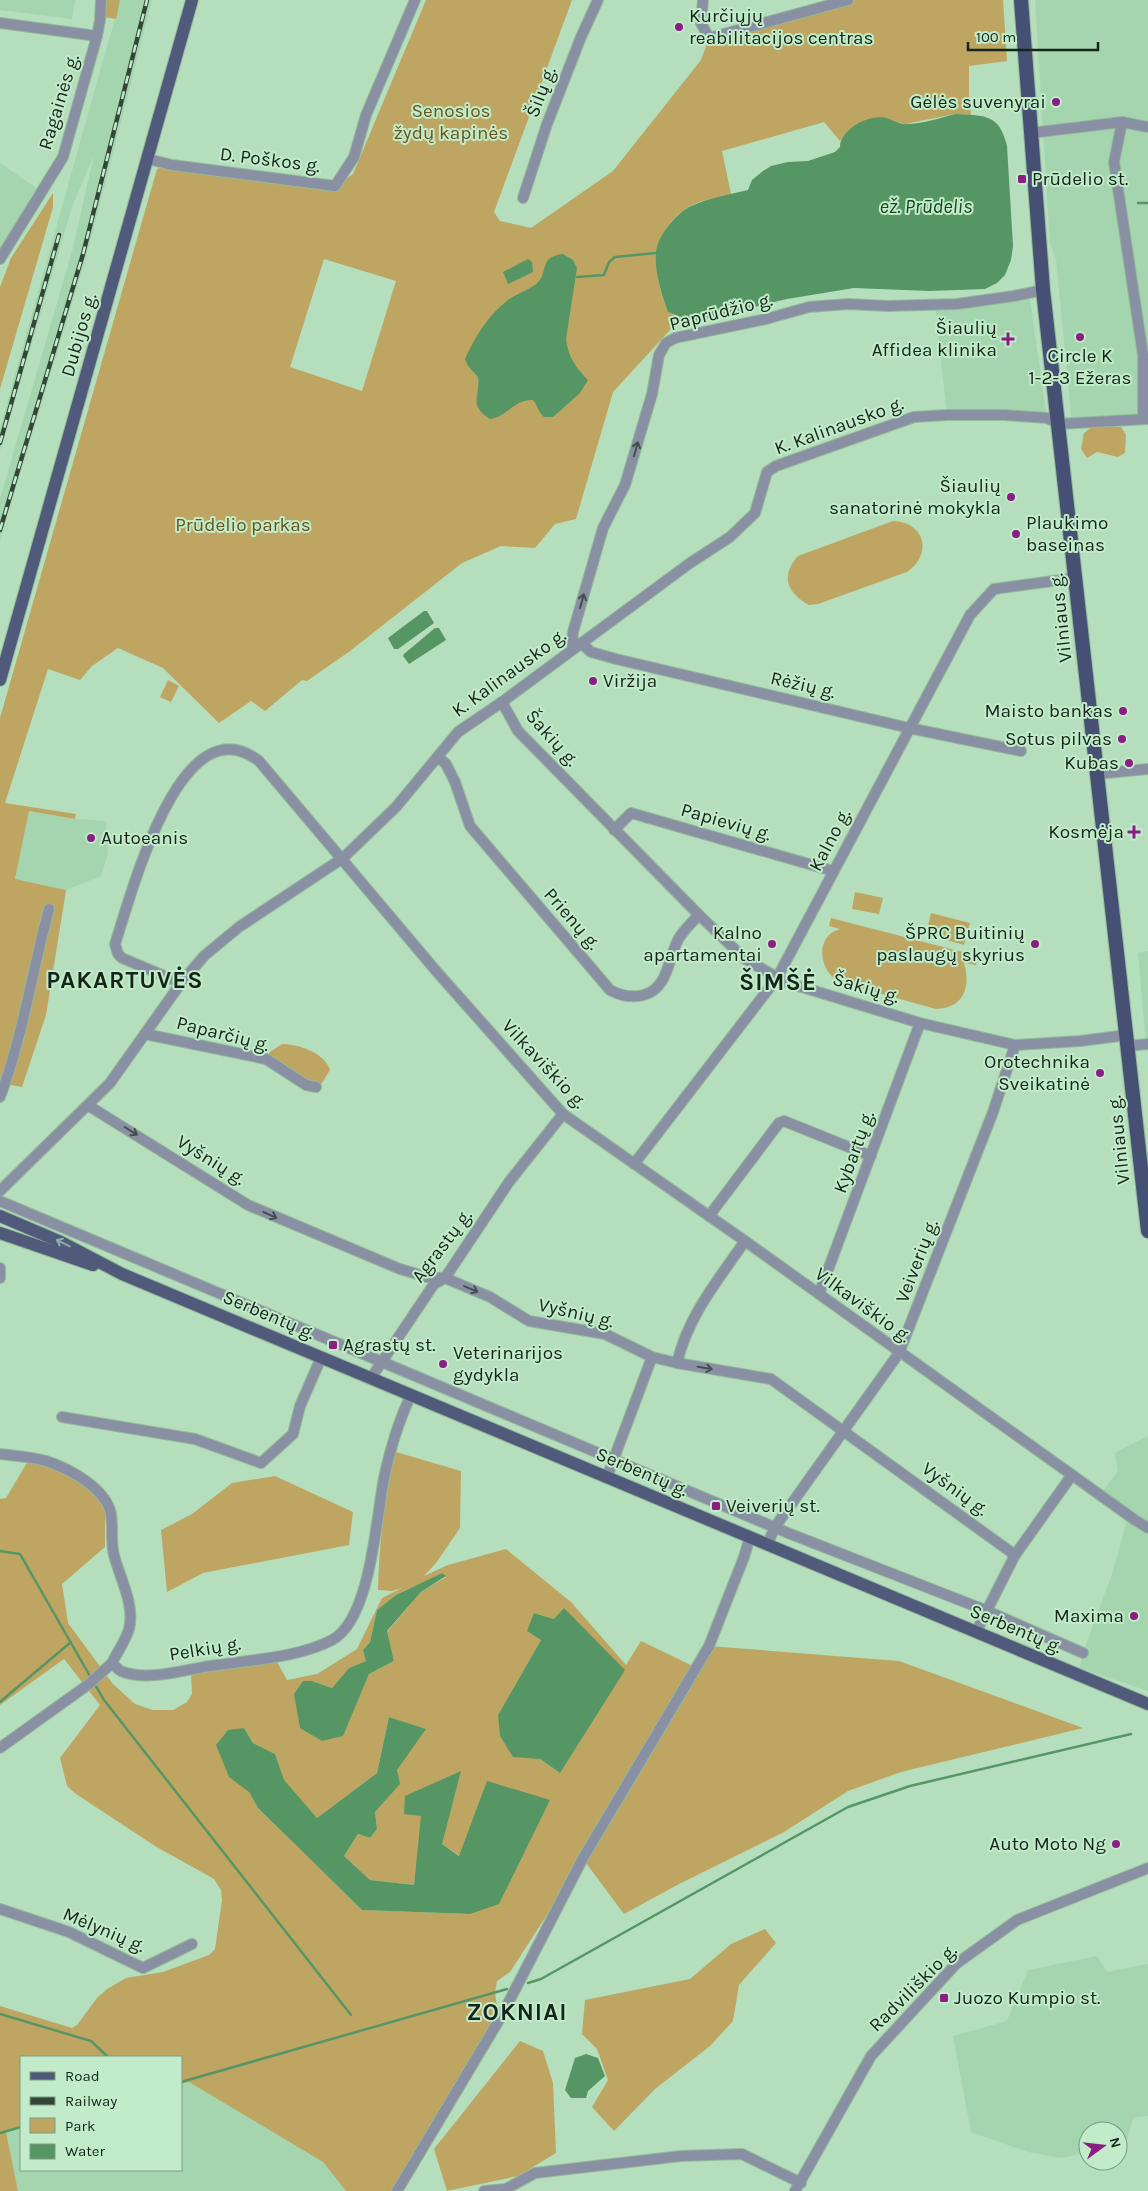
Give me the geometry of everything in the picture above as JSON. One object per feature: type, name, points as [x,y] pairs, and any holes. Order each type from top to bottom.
[{"type":"highway","name":"Vilniaus g.","points":[[1021,0],[1044,290],[1148,1231]]},
{"type":"main road","name":"Dubijos g.","points":[[0,680],[192,0]]},
{"type":"main road","name":"Serbentų g.","points":[[0,1216],[61,1242],[122,1274],[1148,1704]]},
{"type":"main road","name":"Serbentų g.","points":[[0,1233],[122,1274]]},
{"type":"street","name":"Ragainės g.","points":[[0,259],[63,157],[97,36],[101,0]]},
{"type":"street","name":"D. Poškos g.","points":[[148,159],[172,165],[335,186],[354,157],[359,145],[366,115],[414,0]]},
{"type":"street","name":"Šilų g.","points":[[522,198],[581,37],[598,0]]},
{"type":"street","points":[[703,0],[701,23],[709,38],[848,0]]},
{"type":"street","points":[[0,23],[97,36]]},
{"type":"street","points":[[1031,133],[1122,122],[1148,127]]},
{"type":"street","points":[[1122,122],[1114,162],[1143,355],[1146,419]]},
{"type":"street","name":"Paprūdžio g.","points":[[578,645],[572,644],[573,632],[603,528],[625,485],[652,394],[659,355],[666,343],[676,338],[766,319],[809,307],[848,304],[888,306],[957,304],[1044,290]]},
{"type":"street","name":"K. Kalinausko g.","points":[[0,1191],[38,1152],[89,1106],[110,1083],[180,983],[204,956],[239,927],[343,858],[391,813],[458,732],[502,702],[743,525],[755,513],[767,472],[781,463],[914,417],[1005,415],[1047,418],[1059,424],[1146,419]]},
{"type":"street","name":"Kalno g.","points":[[634,1164],[777,978],[970,615],[994,589],[1075,578]]},
{"type":"street","name":"Rėžių g.","points":[[578,645],[591,652],[909,728],[1021,751]]},
{"type":"street","name":"Šakių g.","points":[[502,702],[518,731],[614,830],[745,959],[777,978],[792,985],[920,1022],[1015,1046],[1080,1041],[1127,1040],[1148,1044]]},
{"type":"street","name":"Vilkaviškio g.","points":[[180,983],[122,958],[118,954],[115,944],[165,807],[191,768],[200,759],[222,749],[250,754],[259,761],[343,858],[437,972],[563,1114],[1148,1528]]},
{"type":"street","name":"Prienų g.","points":[[438,757],[446,764],[455,782],[470,826],[610,990],[629,997],[640,996],[654,991],[663,979],[679,938],[699,915]]},
{"type":"street","points":[[1097,774],[1148,769]]},
{"type":"street","name":"Papievių g.","points":[[614,830],[631,813],[833,871]]},
{"type":"street","points":[[0,1097],[11,1067],[38,946],[49,909]]},
{"type":"street","name":"Kybartų g.","points":[[819,1294],[920,1022]]},
{"type":"street","name":"Paparčių g.","points":[[145,1034],[266,1059],[306,1085],[316,1087]]},
{"type":"street","name":"Veiverių g.","points":[[767,1544],[775,1527],[900,1354],[993,1112],[1015,1046]]},
{"type":"street","name":"Vyšnių g.","points":[[89,1106],[262,1212],[400,1269],[427,1277],[445,1278],[490,1297],[530,1321],[604,1334],[652,1357],[771,1379],[1015,1554]]},
{"type":"street","name":"Agrastų g.","points":[[371,1378],[434,1284],[445,1278],[510,1182],[563,1114]]},
{"type":"street","points":[[709,1216],[778,1123],[784,1121],[871,1156]]},
{"type":"street","points":[[0,1201],[775,1527],[985,1610],[1083,1653]]},
{"type":"street","points":[[677,1363],[681,1346],[695,1314],[745,1241]]},
{"type":"street","points":[[0,1268],[0,1278]]},
{"type":"street","points":[[607,1477],[652,1357]]},
{"type":"street","points":[[62,1417],[196,1439],[261,1462],[293,1434],[300,1406],[321,1358]]},
{"type":"street","name":"Pelkių g.","points":[[112,1663],[122,1672],[147,1676],[307,1649],[333,1639],[342,1633],[355,1614],[374,1549],[384,1478],[404,1409],[411,1395]]},
{"type":"street","points":[[0,1454],[51,1462],[83,1479],[99,1493],[107,1503],[110,1512],[114,1556],[130,1605],[129,1629],[112,1663],[89,1684],[0,1748]]},
{"type":"street","points":[[976,1632],[985,1610],[1015,1554],[1072,1475]]},
{"type":"street","points":[[397,2191],[502,2016],[583,1858],[709,1646],[750,1537]]},
{"type":"street","name":"Radviliškio g.","points":[[798,2187],[871,2056],[956,1964],[1017,1920],[1148,1868]]},
{"type":"street","name":"Mėlynių g.","points":[[0,1909],[69,1932],[143,1968],[192,1944]]},
{"type":"street","points":[[484,2191],[506,2189],[535,2174],[682,2156],[742,2154],[798,2187]]},
{"type":"shaded area","points":[[0,0],[75,0],[72,19],[0,10]]},
{"type":"shaded area","points":[[120,0],[152,0],[87,254],[0,540],[0,499],[73,248],[94,155],[72,207],[0,451],[0,428]]},
{"type":"shaded area","points":[[1035,0],[1148,0],[1148,419],[1072,424],[1056,259],[1050,244]]},
{"type":"shaded area","points":[[0,163],[36,188],[0,251]]},
{"type":"shaded area","points":[[1029,293],[1047,418],[947,415],[935,305]]},
{"type":"shaded area","points":[[29,811],[75,819],[106,821],[108,854],[101,876],[66,890],[15,879]]},
{"type":"shaded area","points":[[1148,951],[1148,1044],[1146,1044],[1138,953]]},
{"type":"shaded area","points":[[1148,1436],[1148,1691],[1080,1668],[1083,1653],[1113,1571],[1128,1516],[1100,1495],[1118,1471],[1115,1453]]},
{"type":"shaded area","points":[[1097,1956],[1107,1972],[1148,1964],[1148,2116],[1133,2118],[1128,2136],[1128,2121],[1078,2121],[1078,2154],[1062,2158],[1028,2152],[971,2132],[953,2036],[1007,2021],[1028,1970]]},
{"type":"shaded area","points":[[189,2082],[323,2162],[346,2191],[18,2191],[6,2132],[20,2127],[20,2171],[182,2171],[182,2084]]},
{"type":"green space","points":[[105,0],[120,0],[116,19],[104,17]]},
{"type":"green space","name":"Prūdelio parkas","points":[[426,0],[572,0],[494,212],[500,221],[531,228],[613,171],[701,60],[709,38],[848,0],[1003,0],[1007,61],[969,66],[971,115],[955,114],[905,124],[879,117],[845,134],[840,141],[824,122],[722,151],[731,194],[703,201],[687,208],[674,219],[665,230],[659,242],[657,269],[663,297],[668,312],[681,318],[613,392],[576,519],[555,524],[535,548],[501,546],[462,563],[350,651],[307,681],[302,680],[265,711],[251,701],[219,723],[163,668],[118,648],[92,666],[80,680],[48,669],[5,803],[76,814],[75,819],[29,811],[15,879],[66,890],[46,1015],[22,1087],[0,1083],[0,718],[157,169],[161,167],[335,186],[353,174]],"holes":[[[324,259],[396,281],[362,391],[290,367]]]},
{"type":"green space","points":[[53,193],[53,207],[0,389],[0,287],[11,258]]},
{"type":"green space","points":[[1093,426],[1121,427],[1126,435],[1125,453],[1118,457],[1097,452],[1087,458],[1081,449],[1084,433]]},
{"type":"green space","points":[[893,521],[912,527],[922,540],[920,557],[907,572],[818,604],[809,605],[795,595],[788,584],[788,577],[792,563],[798,556]]},
{"type":"green space","points":[[168,680],[179,686],[171,702],[160,697]]},
{"type":"green space","points":[[855,892],[883,898],[879,914],[852,909]]},
{"type":"green space","points":[[931,913],[970,923],[964,945],[926,934]]},
{"type":"green space","points":[[831,918],[978,956],[976,965],[964,963],[967,980],[963,995],[953,1005],[936,1009],[839,982],[827,970],[822,954],[826,939],[840,929],[829,926]]},
{"type":"green space","points":[[282,1044],[303,1048],[323,1059],[330,1070],[320,1086],[316,1087],[266,1059],[270,1052]]},
{"type":"green space","points":[[396,1452],[461,1471],[460,1528],[436,1563],[424,1576],[448,1565],[506,1549],[571,1602],[626,1665],[641,1641],[697,1668],[709,1646],[899,1661],[1083,1728],[901,1772],[848,1791],[784,1832],[679,1884],[624,1914],[583,1859],[510,1972],[497,1981],[495,1993],[498,2012],[397,2191],[346,2191],[323,2162],[189,2082],[182,2084],[182,2056],[20,2056],[20,2127],[6,2132],[18,2191],[0,2191],[0,2006],[72,2028],[77,2025],[97,1998],[107,1989],[126,1978],[163,1972],[209,1955],[215,1949],[222,1900],[221,1890],[214,1879],[155,1846],[76,1794],[67,1786],[60,1758],[100,1705],[64,1659],[0,1705],[0,1499],[6,1498],[28,1461],[54,1467],[93,1492],[102,1503],[105,1512],[105,1547],[62,1584],[68,1623],[113,1684],[135,1704],[153,1710],[173,1710],[187,1702],[192,1694],[191,1673],[276,1660],[287,1680],[317,1674],[357,1649],[382,1598],[402,1588],[392,1591],[378,1590],[383,1521],[388,1486]],"holes":[[[442,1573],[446,1577],[421,1592],[387,1632],[394,1661],[369,1674],[342,1736],[312,1681],[332,1688],[349,1668],[367,1661],[363,1650],[370,1642],[377,1610],[396,1595]],[[534,1613],[554,1619],[560,1773],[540,1759],[498,1715],[541,1640]],[[389,1717],[425,1729],[396,1770],[399,1784],[375,1812],[377,1829],[370,1838],[358,1834],[344,1856],[370,1880],[414,1885],[422,1816],[442,1844],[460,1856],[470,1914],[362,1910],[258,1808],[249,1792],[244,1728],[253,1743],[275,1754],[283,1780],[317,1818],[377,1773]]]},
{"type":"green space","points":[[275,1476],[353,1512],[349,1545],[203,1573],[167,1592],[161,1530],[192,1514],[232,1483]]},
{"type":"green space","points":[[765,1929],[776,1943],[739,1985],[733,2021],[710,2046],[655,2089],[614,2131],[592,2107],[608,2080],[597,2049],[582,2034],[585,2000],[690,1979],[731,1944]]},
{"type":"green space","points":[[520,2041],[543,2051],[553,2083],[556,2153],[518,2176],[447,2191],[434,2149]]},
{"type":"water","name":"ež. Prūdelis","points":[[955,114],[989,118],[1000,127],[1007,146],[1013,246],[1011,260],[1005,275],[997,283],[985,289],[929,291],[854,288],[787,299],[693,322],[668,312],[657,275],[657,246],[663,233],[689,207],[703,201],[748,190],[752,180],[771,166],[788,162],[808,161],[835,152],[840,147],[841,141],[848,130],[867,119],[883,117],[903,124],[912,124]]},
{"type":"water","points":[[563,254],[573,260],[577,268],[566,339],[567,345],[573,362],[588,380],[580,393],[553,417],[544,417],[533,400],[526,400],[496,418],[490,419],[479,409],[477,404],[478,377],[468,366],[465,359],[473,343],[494,312],[511,298],[535,285],[542,276],[547,262],[555,256]]},
{"type":"water","points":[[528,259],[532,262],[533,272],[508,284],[503,272]]},
{"type":"water","points":[[424,611],[427,611],[434,623],[398,649],[394,649],[388,638]]},
{"type":"water","points":[[435,628],[439,628],[446,640],[409,664],[403,656],[404,654]]},
{"type":"water","points":[[442,1573],[446,1576],[421,1592],[387,1631],[394,1661],[369,1674],[343,1736],[322,1741],[300,1728],[294,1694],[303,1681],[312,1681],[332,1688],[349,1668],[366,1661],[363,1650],[370,1642],[377,1610],[396,1595]]},
{"type":"water","points":[[564,1608],[625,1670],[560,1773],[540,1759],[513,1757],[500,1736],[498,1715],[541,1640],[527,1631],[534,1613],[554,1619]]},
{"type":"water","points":[[389,1717],[426,1729],[397,1770],[400,1784],[375,1812],[377,1829],[370,1838],[358,1834],[344,1856],[370,1880],[414,1885],[421,1816],[404,1814],[405,1796],[461,1771],[442,1844],[459,1856],[487,1781],[550,1800],[499,1904],[470,1914],[362,1910],[258,1808],[249,1792],[229,1777],[216,1745],[228,1730],[244,1728],[253,1743],[275,1754],[284,1780],[317,1818],[377,1773]]},
{"type":"water","points":[[586,2054],[598,2058],[605,2076],[588,2091],[586,2098],[571,2098],[565,2090],[575,2058]]},
{"type":"waterway","points":[[1138,203],[1148,203]]},
{"type":"waterway","points":[[577,277],[604,275],[609,262],[615,257],[656,253]]},
{"type":"waterway","points":[[0,1551],[20,1554],[91,1678]]},
{"type":"waterway","points":[[0,1702],[71,1642]]},
{"type":"waterway","points":[[94,1683],[104,1700],[351,2015]]},
{"type":"waterway","points":[[528,1983],[541,1979],[848,1807],[910,1786],[1131,1734]]},
{"type":"waterway","points":[[182,2082],[507,1989]]},
{"type":"waterway","points":[[0,2014],[91,2041],[107,2056]]},
{"type":"waterway","points":[[0,2133],[20,2127]]},
{"type":"railway","points":[[0,530],[83,254],[147,0]]},
{"type":"railway","points":[[0,443],[59,235]]},
{"type":"place","name":"Kurčiųjų reabilitacijos centras","points":[[679,27]]},
{"type":"place","name":"Gėlės suvenyrai","points":[[1056,102]]},
{"type":"place","name":"Prūdelio st.","points":[[1022,179]]},
{"type":"place","name":"Circle K 1-2-3 Ežeras","points":[[1080,337]]},
{"type":"place","name":"Šiaulių Affidea klinika","points":[[1008,339]]},
{"type":"place","name":"Šiaulių sanatorinė mokykla","points":[[1011,497]]},
{"type":"place","name":"Plaukimo baseinas","points":[[1016,534]]},
{"type":"place","name":"Viržija","points":[[593,681]]},
{"type":"place","name":"Maisto bankas","points":[[1123,711]]},
{"type":"place","name":"Sotus pilvas","points":[[1122,739]]},
{"type":"place","name":"Kubas","points":[[1129,763]]},
{"type":"place","name":"Kosmėja","points":[[1134,832]]},
{"type":"place","name":"Autoeanis","points":[[91,838]]},
{"type":"place","name":"Kalno apartamentai","points":[[772,944]]},
{"type":"place","name":"ŠPRC Buitinių paslaugų skyrius","points":[[1035,944]]},
{"type":"place","name":"Orotechnika Sveikatinė","points":[[1100,1073]]},
{"type":"place","name":"Agrastų st.","points":[[333,1345]]},
{"type":"place","name":"Veterinarijos gydykla","points":[[443,1364]]},
{"type":"place","name":"Veiverių st.","points":[[716,1506]]},
{"type":"place","name":"Maxima","points":[[1134,1616]]},
{"type":"place","name":"Auto Moto Ng","points":[[1116,1844]]},
{"type":"place","name":"Juozo Kumpio st.","points":[[944,1998]]},
{"type":"district","name":"PAKARTUVĖS","points":[[125,980]]},
{"type":"district","name":"ŠIMŠĖ","points":[[778,982]]},
{"type":"district","name":"ZOKNIAI","points":[[517,2012]]},
{"type":"park label","name":"Senosios žydų kapinės","points":[[451,122]]}]
